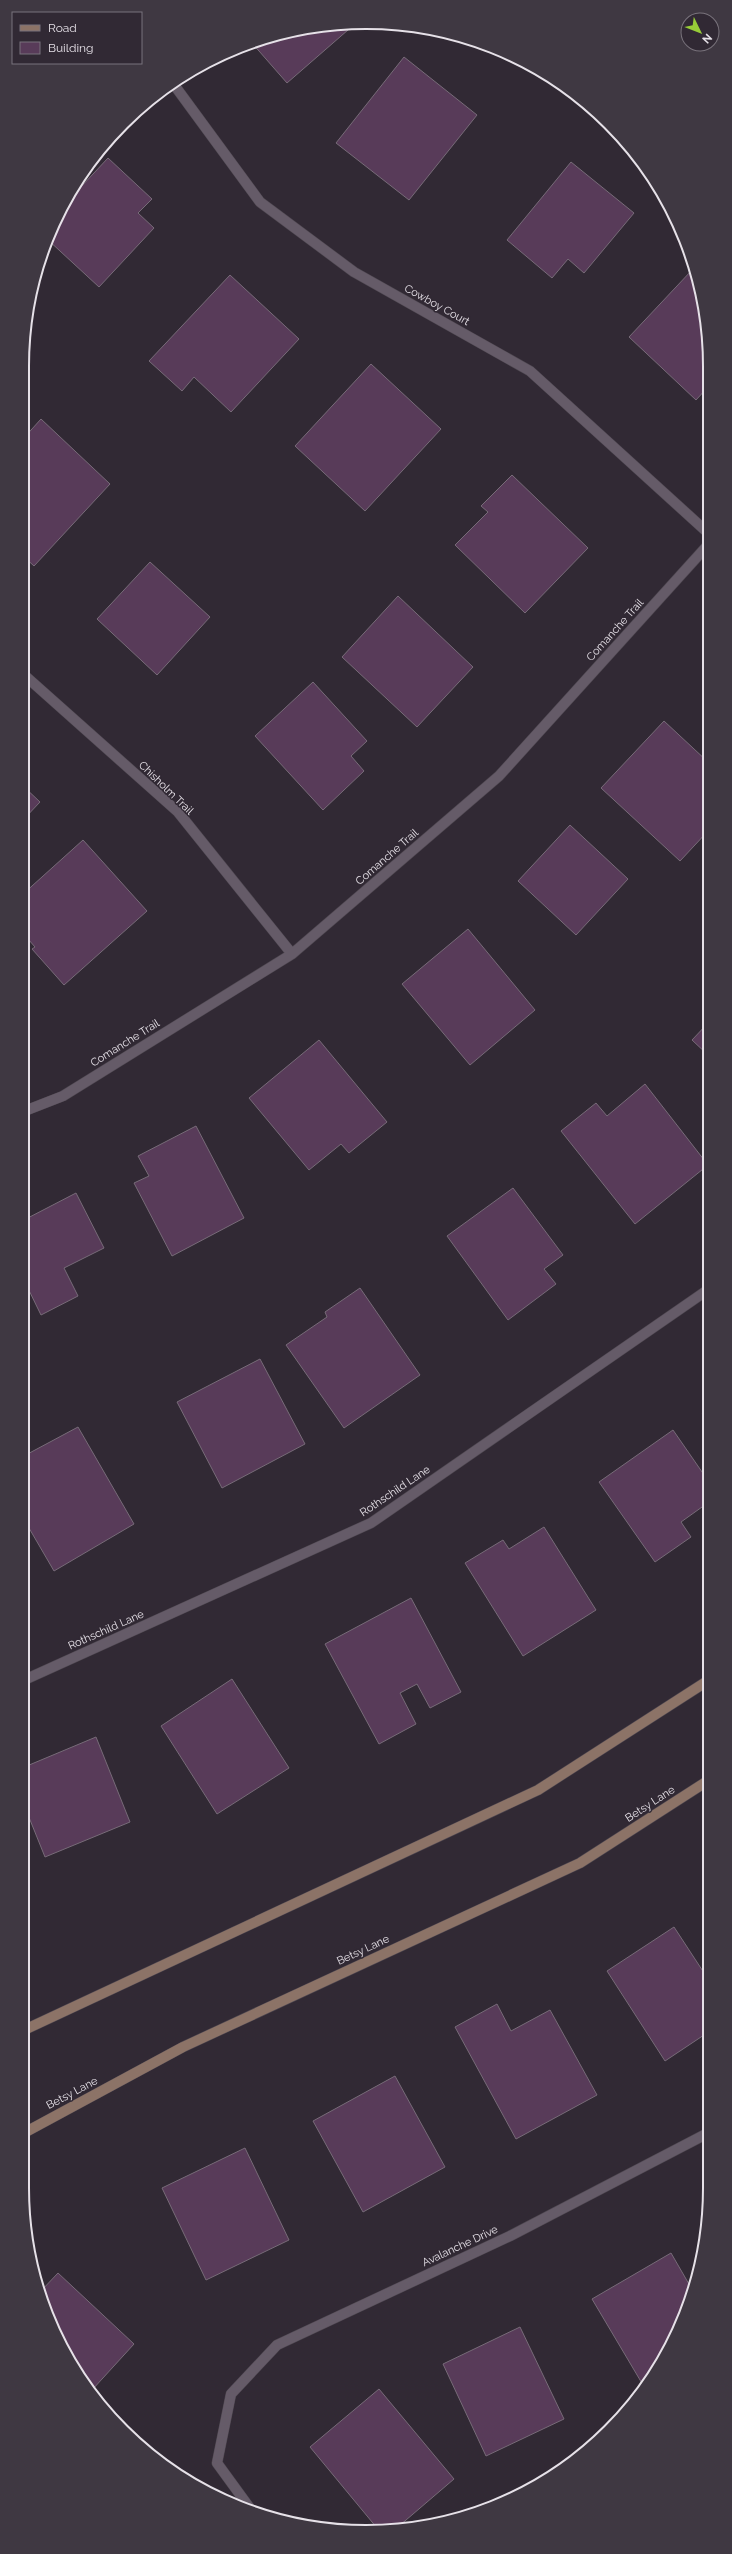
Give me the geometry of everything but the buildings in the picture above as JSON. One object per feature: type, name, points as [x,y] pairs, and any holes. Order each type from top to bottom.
[{"type":"main road","points":[[29,2028],[538,1790],[703,1684]]},
{"type":"main road","name":"Betsy Lane","points":[[29,2130],[183,2047],[580,1862],[703,1784]]},
{"type":"street","name":"Cowboy Court","points":[[176,88],[260,202],[354,272],[530,371],[703,528]]},
{"type":"street","name":"Comanche Trail","points":[[29,1109],[63,1096],[292,954],[499,776],[703,550]]},
{"type":"street","name":"Chisholm Trail","points":[[29,679],[178,812],[292,954]]},
{"type":"street","name":"Rothschild Lane","points":[[29,1678],[371,1524],[703,1293]]},
{"type":"street","name":"Avalanche Drive","points":[[246,2502],[217,2463],[231,2394],[277,2345],[510,2236],[703,2136]]}]
